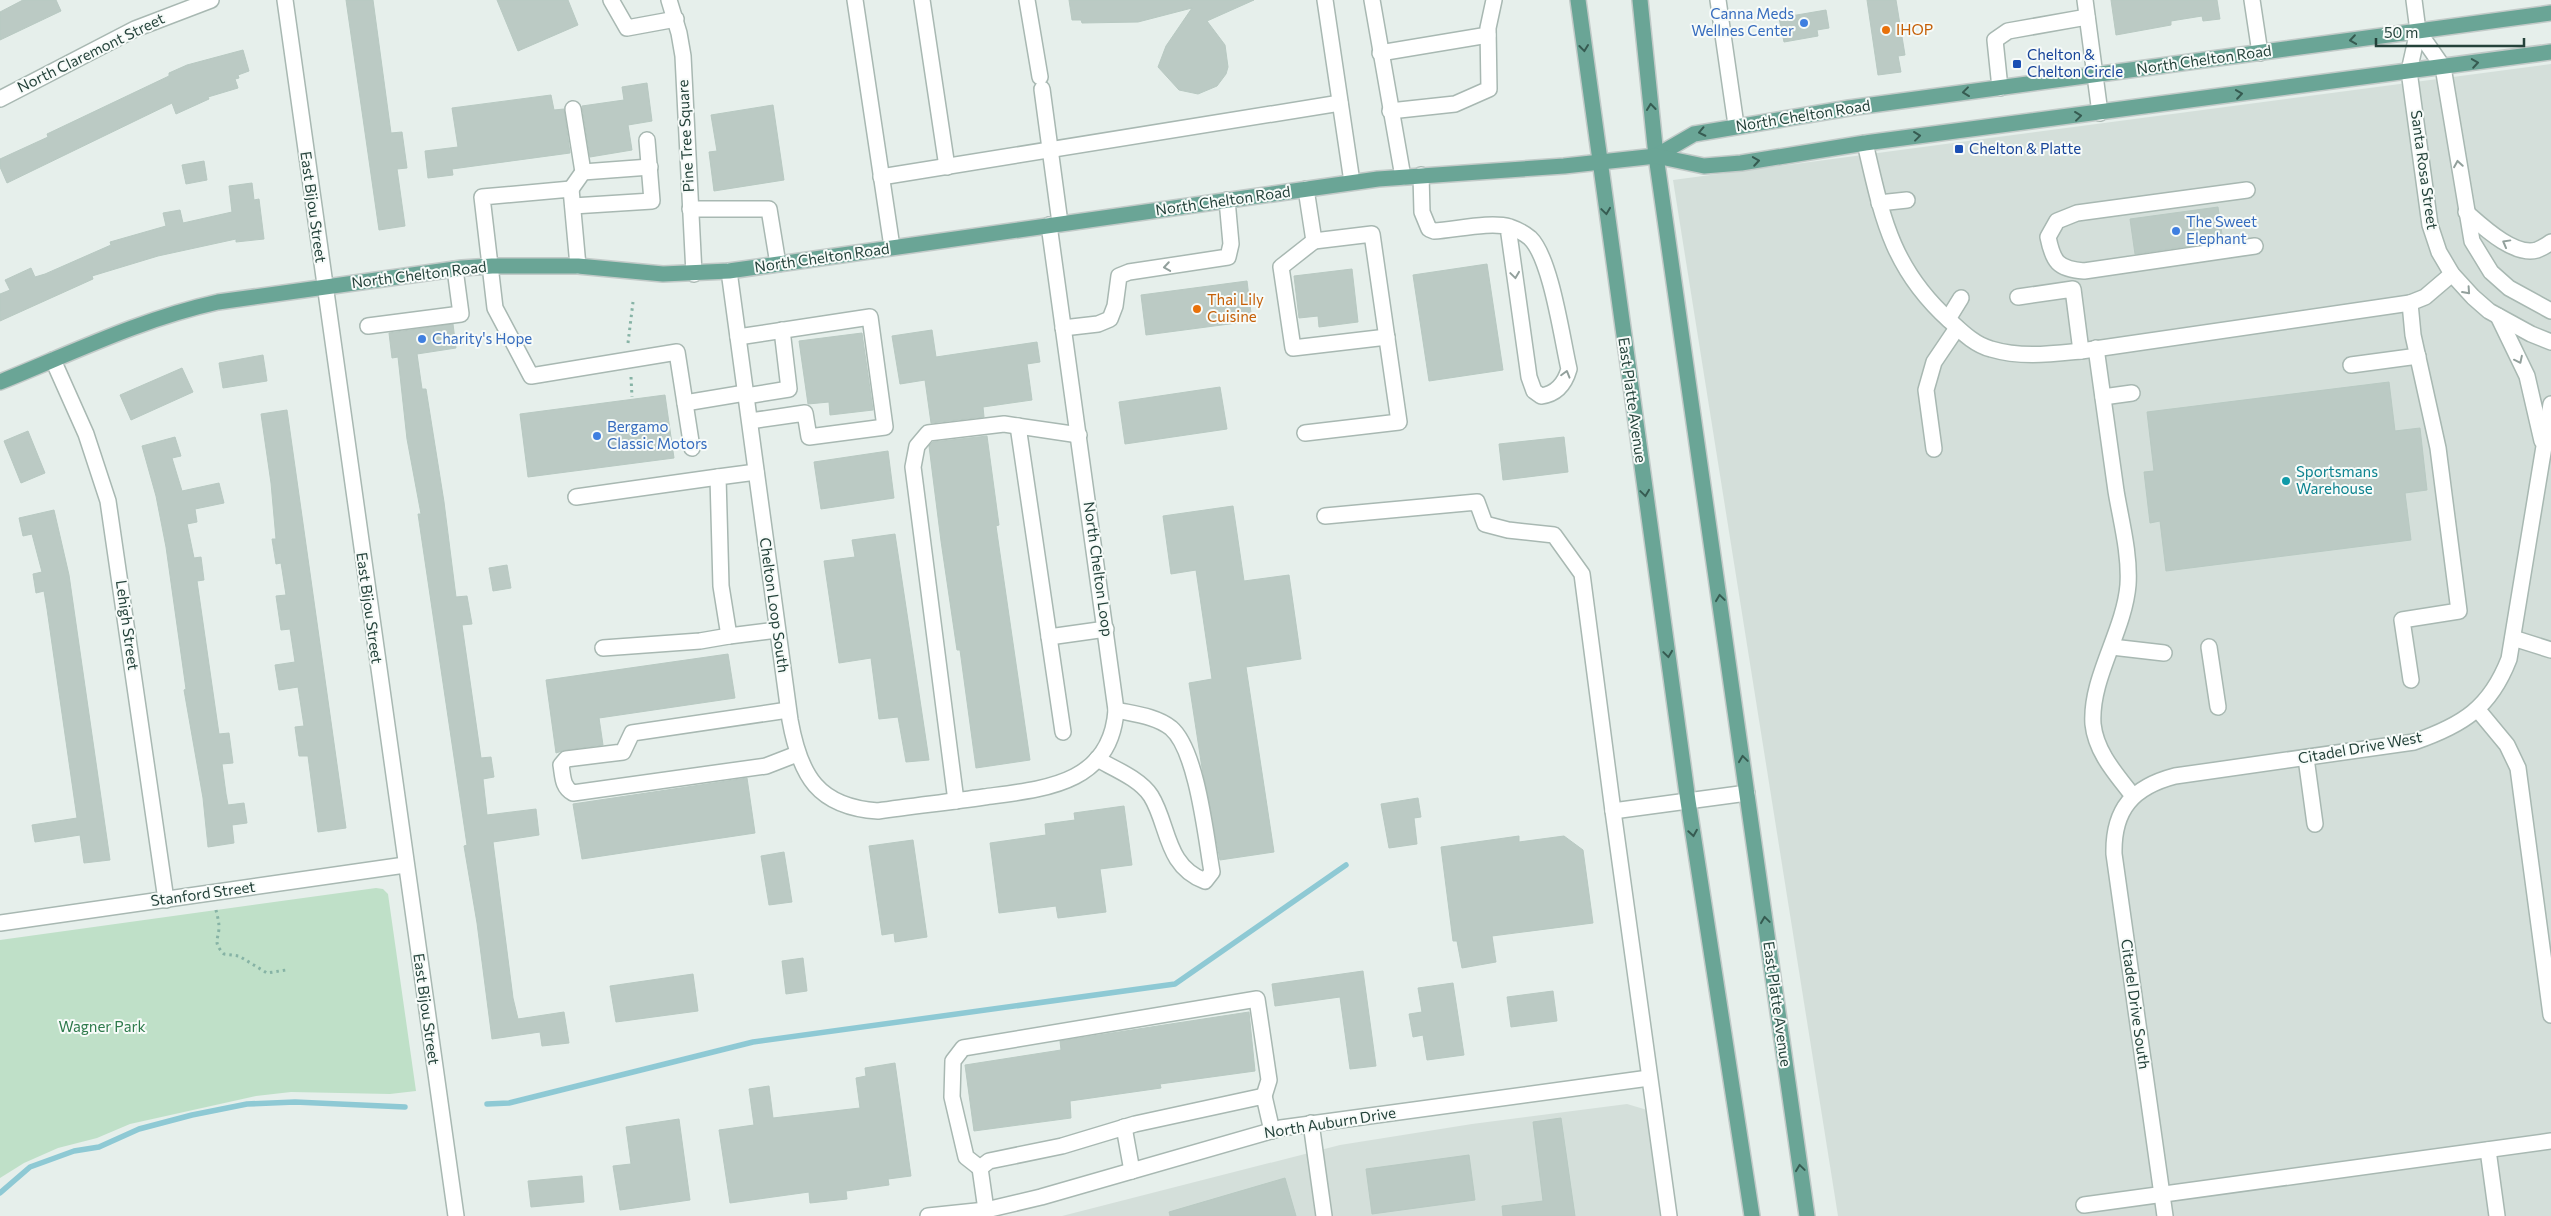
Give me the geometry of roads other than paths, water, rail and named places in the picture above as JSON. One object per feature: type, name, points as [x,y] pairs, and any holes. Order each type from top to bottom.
[{"type":"main road","name":"East Platte Avenue","points":[[1578,0],[1688,801],[1752,1216]]},
{"type":"main road","name":"East Platte Avenue","points":[[1640,0],[1656,156],[1807,1216]]},
{"type":"main road","name":"North Chelton Road","points":[[1656,156],[1694,134],[1736,126],[2551,13]]},
{"type":"main road","name":"North Chelton Road","points":[[0,382],[131,327],[178,311],[218,302],[456,269],[492,266],[578,266],[663,274],[729,271],[1352,182],[1421,175],[1599,163],[1656,156],[1704,166],[1742,163],[1865,143],[2551,52]]},
{"type":"street","name":"North Claremont Street","points":[[0,99],[135,29],[211,0]]},
{"type":"street","name":"East Bijou Street","points":[[285,0],[405,865],[456,1216]]},
{"type":"street","points":[[611,0],[627,28],[676,19]]},
{"type":"street","name":"Pine Tree Square","points":[[669,0],[676,19],[683,56],[694,274]]},
{"type":"street","points":[[854,0],[892,248]]},
{"type":"street","points":[[922,0],[947,167]]},
{"type":"street","name":"North Chelton Loop","points":[[956,801],[1059,784],[1076,777],[1098,759],[1110,743],[1115,728],[1116,710],[1106,629],[1063,328],[1054,224],[1051,151],[1027,0]]},
{"type":"street","points":[[1325,0],[1352,182]]},
{"type":"street","points":[[1372,0],[1403,177]]},
{"type":"street","points":[[1390,111],[1455,104],[1489,89],[1488,36],[1494,0]]},
{"type":"street","points":[[1718,0],[1736,126]]},
{"type":"street","points":[[2085,0],[2100,113]]},
{"type":"street","points":[[2252,0],[2260,53]]},
{"type":"street","name":"Santa Rosa Street","points":[[2414,0],[2418,31],[2409,71],[2430,225],[2438,252],[2452,274],[2473,297],[2498,316],[2531,334],[2551,342]]},
{"type":"street","points":[[2000,88],[1995,40],[1999,35],[2008,31],[2087,18]]},
{"type":"street","name":"Santa Rosa Street","points":[[2418,31],[2443,67],[2472,241],[2491,272],[2509,288],[2551,311]]},
{"type":"street","points":[[1380,53],[1488,36]]},
{"type":"street","points":[[881,177],[1340,104]]},
{"type":"street","points":[[573,109],[582,172],[571,189],[578,266]]},
{"type":"street","points":[[573,206],[652,201],[648,140]]},
{"type":"street","points":[[1865,143],[1879,203],[1895,250],[1935,308],[1966,336],[1988,348],[2012,354],[2037,355],[2089,349],[2410,303],[2425,296],[2452,274]]},
{"type":"street","points":[[582,172],[650,167]]},
{"type":"street","points":[[1421,175],[1422,212],[1429,229],[1434,231],[1495,225],[1508,226],[1530,238],[1539,252],[1548,276],[1569,369],[1566,380],[1559,388],[1548,395],[1540,396],[1534,391],[1529,377],[1508,226]]},
{"type":"street","points":[[571,189],[482,197],[492,266],[495,308],[531,376],[677,352],[692,448]]},
{"type":"street","points":[[1306,189],[1314,241]]},
{"type":"street","points":[[2247,190],[2077,213],[2056,221],[2048,237],[2054,259],[2061,266],[2084,271],[2255,246]]},
{"type":"street","points":[[1063,328],[1098,324],[1110,319],[1116,306],[1119,276],[1129,272],[1228,257],[1231,244],[1227,200]]},
{"type":"street","points":[[1879,203],[1906,200]]},
{"type":"street","points":[[690,209],[769,209],[778,264]]},
{"type":"street","points":[[2466,212],[2490,233],[2511,247],[2535,251],[2551,242]]},
{"type":"street","points":[[1304,433],[1399,422],[1387,336],[1372,234],[1314,241],[1281,267],[1293,348],[1387,336]]},
{"type":"street","points":[[368,326],[461,314],[456,269]]},
{"type":"street","name":"Chelton Loop South","points":[[729,271],[788,710],[797,754],[812,783],[823,795],[857,809],[878,811],[956,801]]},
{"type":"street","points":[[2018,297],[2073,289],[2103,397],[2128,582],[2125,606],[2097,689],[2093,725],[2097,742],[2106,760],[2133,796]]},
{"type":"street","points":[[1934,449],[1926,390],[1934,362],[1952,324],[1961,298]]},
{"type":"street","points":[[2410,303],[2418,356],[2438,448],[2459,612],[2402,620],[2411,680]]},
{"type":"street","points":[[2498,316],[2527,376],[2544,449]]},
{"type":"street","points":[[738,337],[870,317],[885,426],[809,437],[805,413],[750,420]]},
{"type":"street","points":[[685,403],[789,389],[782,330]]},
{"type":"street","points":[[2351,365],[2418,356]]},
{"type":"street","name":"Lehigh Street","points":[[54,360],[86,434],[108,501],[166,900]]},
{"type":"street","points":[[2103,397],[2132,393]]},
{"type":"street","name":"Citadel Drive West","points":[[2133,796],[2146,786],[2175,776],[2414,742],[2438,734],[2478,710],[2490,697],[2502,676],[2513,638],[2545,492],[2544,449],[2551,404]]},
{"type":"street","points":[[956,801],[913,467],[917,446],[928,433],[1004,424],[1079,435]]},
{"type":"street","points":[[1018,426],[1063,732]]},
{"type":"street","points":[[576,497],[756,472]]},
{"type":"street","points":[[718,477],[721,586],[729,636]]},
{"type":"street","points":[[1325,516],[1478,502],[1485,524],[1508,530],[1554,535],[1582,574],[1669,1216]]},
{"type":"street","points":[[1049,637],[1106,629]]},
{"type":"street","points":[[603,648],[700,641],[777,630]]},
{"type":"street","points":[[2513,638],[2551,650]]},
{"type":"street","points":[[2112,647],[2164,653]]},
{"type":"street","points":[[2209,647],[2218,707]]},
{"type":"street","points":[[788,710],[632,733],[623,752],[566,760],[561,765],[564,782],[566,790],[573,793],[766,766],[797,754]]},
{"type":"street","points":[[1098,759],[1138,783],[1151,796],[1169,845],[1193,877],[1205,882],[1212,872],[1195,778],[1185,750],[1172,729],[1156,719],[1116,710]]},
{"type":"street","points":[[2478,710],[2506,745],[2518,768],[2551,1015]]},
{"type":"street","points":[[2306,758],[2316,824]]},
{"type":"street","points":[[1613,811],[1747,793]]},
{"type":"street","name":"Citadel Drive South","points":[[2133,796],[2123,808],[2116,822],[2114,854],[2165,1216]]},
{"type":"street","name":"Stanford Street","points":[[0,923],[405,865]]},
{"type":"street","points":[[980,1168],[966,1157],[952,1096],[953,1061],[963,1048],[1257,999],[1269,1080],[1264,1096],[1272,1131]]},
{"type":"street","name":"North Auburn Drive","points":[[928,1216],[979,1212],[1041,1197],[1272,1131],[1311,1123],[1649,1078]]},
{"type":"street","points":[[980,1168],[989,1161],[1062,1146],[1124,1127],[1264,1096]]},
{"type":"street","points":[[1311,1123],[1324,1216]]},
{"type":"street","points":[[1124,1127],[1132,1171]]},
{"type":"street","points":[[2084,1204],[2551,1141]]},
{"type":"street","points":[[2488,1150],[2497,1216]]},
{"type":"street","points":[[979,1212],[980,1168]]},
{"type":"waterway","points":[[487,1104],[509,1103],[753,1042],[1175,984],[1346,865]]},
{"type":"waterway","points":[[0,1193],[30,1167],[74,1151],[99,1147],[139,1129],[192,1115],[247,1104],[295,1102],[405,1107]]},
{"type":"place","name":"Canna Meds Wellnes Center","points":[[1804,23]]},
{"type":"place","name":"IHOP","points":[[1886,30]]},
{"type":"place","name":"Chelton & Chelton Circle","points":[[2017,64]]},
{"type":"place","name":"Chelton & Platte","points":[[1959,149]]},
{"type":"place","name":"The Sweet Elephant","points":[[2176,231]]},
{"type":"place","name":"Thai Lily Cuisine","points":[[1197,309]]},
{"type":"place","name":"Charity's Hope","points":[[422,339]]},
{"type":"place","name":"Bergamo Classic Motors","points":[[597,436]]},
{"type":"place","name":"Sportsmans Warehouse","points":[[2286,481]]},
{"type":"park label","name":"Wagner Park","points":[[102,1027]]}]
